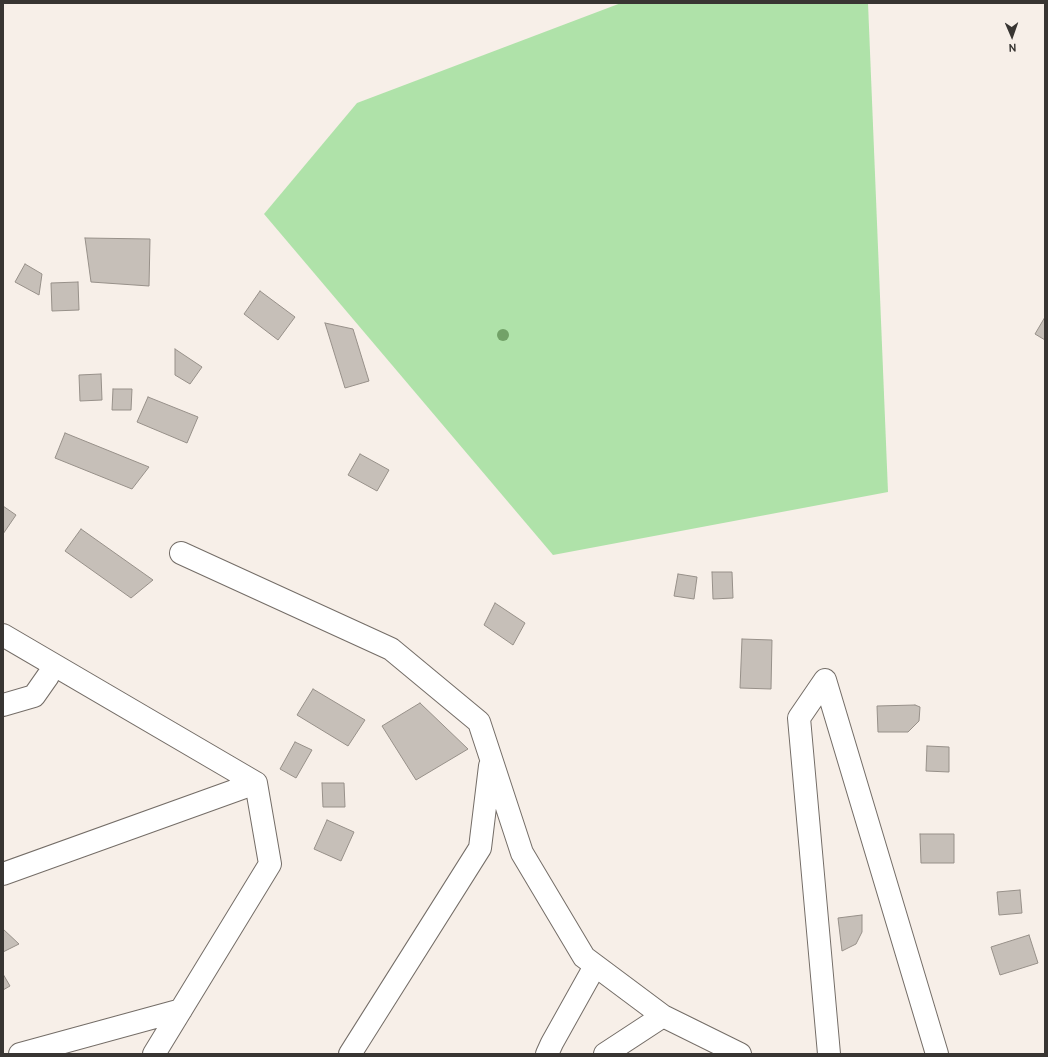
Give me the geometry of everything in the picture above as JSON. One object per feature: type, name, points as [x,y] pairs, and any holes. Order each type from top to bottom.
[{"type":"street","points":[[181,554],[391,649],[479,722],[522,853],[584,957],[663,1016],[740,1054]]},
{"type":"street","points":[[3,635],[256,783],[270,864],[154,1054]]},
{"type":"street","points":[[3,705],[34,696],[48,676]]},
{"type":"street","points":[[829,1054],[799,718],[825,680],[937,1054]]},
{"type":"street","points":[[350,1054],[480,848],[491,759]]},
{"type":"street","points":[[3,874],[256,783]]},
{"type":"street","points":[[548,1054],[552,1043],[595,966]]},
{"type":"street","points":[[20,1054],[181,1010]]},
{"type":"street","points":[[606,1054],[663,1016]]},
{"type":"green space","points":[[621,3],[868,3],[888,492],[553,555],[264,214],[357,103]]},
{"type":"building","points":[[85,238],[150,239],[149,286],[91,282]]},
{"type":"building","points":[[25,264],[42,274],[39,295],[15,282]]},
{"type":"building","points":[[78,282],[79,310],[52,311],[51,283]]},
{"type":"building","points":[[260,291],[295,317],[278,340],[244,314]]},
{"type":"building","points":[[1045,317],[1045,340],[1035,334]]},
{"type":"building","points":[[325,323],[353,329],[369,381],[345,388]]},
{"type":"building","points":[[175,349],[202,367],[190,384],[175,375]]},
{"type":"building","points":[[101,374],[102,400],[80,401],[79,375]]},
{"type":"building","points":[[113,389],[132,389],[131,410],[112,410]]},
{"type":"building","points":[[148,397],[198,417],[187,443],[137,422]]},
{"type":"building","points":[[65,433],[149,467],[132,489],[55,458]]},
{"type":"building","points":[[360,454],[389,470],[377,491],[348,475]]},
{"type":"building","points":[[3,506],[16,515],[3,534]]},
{"type":"building","points":[[81,529],[153,580],[131,598],[65,551]]},
{"type":"building","points":[[712,572],[732,572],[733,598],[713,599]]},
{"type":"building","points":[[678,574],[697,577],[694,599],[674,596]]},
{"type":"building","points":[[495,603],[525,623],[513,645],[484,625]]},
{"type":"building","points":[[742,639],[772,640],[771,689],[740,688]]},
{"type":"building","points":[[313,689],[365,720],[348,746],[297,715]]},
{"type":"building","points":[[420,703],[468,749],[416,780],[382,726]]},
{"type":"building","points":[[915,705],[920,707],[919,721],[908,732],[878,732],[877,706]]},
{"type":"building","points":[[295,742],[312,750],[296,778],[280,769]]},
{"type":"building","points":[[927,746],[949,747],[949,772],[926,771]]},
{"type":"building","points":[[322,783],[344,783],[345,807],[323,807]]},
{"type":"building","points":[[327,820],[354,832],[341,861],[314,849]]},
{"type":"building","points":[[920,834],[954,834],[954,863],[921,863]]},
{"type":"building","points":[[1020,890],[1022,913],[999,915],[997,892]]},
{"type":"building","points":[[862,915],[862,932],[856,944],[842,951],[838,918]]},
{"type":"building","points":[[3,929],[19,944],[3,952]]},
{"type":"building","points":[[1029,935],[1038,963],[1000,975],[991,947]]},
{"type":"building","points":[[3,974],[10,986],[3,990]]}]
